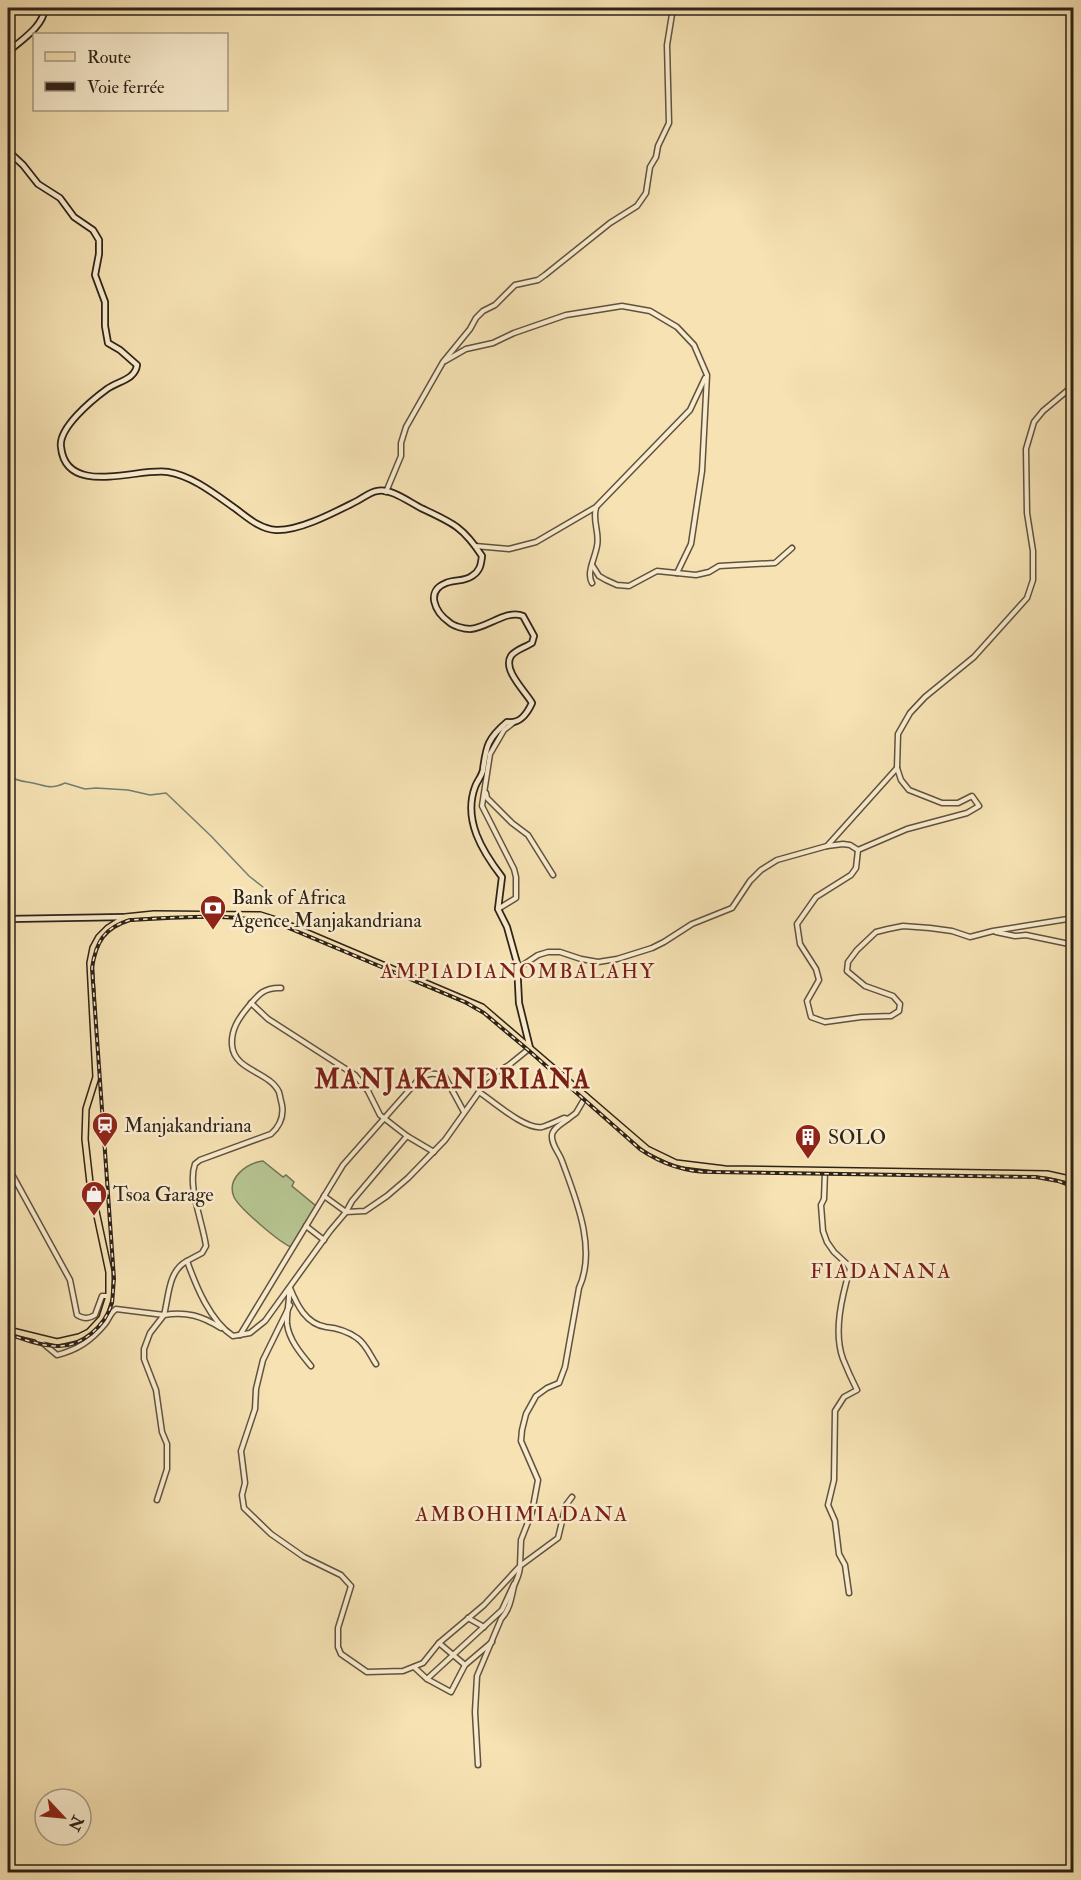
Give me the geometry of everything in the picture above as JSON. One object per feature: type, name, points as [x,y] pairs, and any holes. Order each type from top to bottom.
[{"type":"main road","points":[[8,1330],[57,1342],[79,1337],[89,1332],[102,1318],[109,1296],[109,1272],[90,1184],[85,1139],[86,1110],[96,1077],[90,963],[99,937],[108,928],[125,918],[154,914],[260,915],[482,1007],[647,1149],[676,1163],[725,1169],[1047,1174],[1074,1182]]},
{"type":"street","points":[[8,52],[37,26],[45,15],[45,8]]},
{"type":"street","points":[[386,492],[401,456],[401,443],[406,427],[443,362],[470,329],[476,318],[483,311],[495,305],[515,285],[538,280],[545,275],[610,224],[637,206],[646,193],[650,167],[656,158],[658,146],[669,123],[667,45],[673,8]]},
{"type":"street","points":[[8,151],[38,184],[60,198],[74,217],[93,230],[99,240],[99,254],[94,275],[105,302],[108,343],[137,364],[136,370],[130,377],[108,388],[93,400],[61,435],[61,448],[66,462],[78,473],[124,477],[150,472],[168,472],[186,478],[216,495],[261,527],[276,530],[295,527],[315,520],[377,491],[386,492],[453,523],[482,556],[480,568],[473,576],[465,580],[443,584],[435,591],[432,600],[438,613],[451,624],[469,629],[511,614],[523,616],[534,636],[532,643],[515,652],[509,663],[513,676],[532,703],[522,719],[504,729],[490,754],[482,806],[516,877],[516,898],[498,909]]},
{"type":"street","points":[[443,362],[466,349],[493,343],[514,333],[566,315],[622,306],[650,311],[677,327],[694,345],[707,375],[702,471],[691,544],[677,573]]},
{"type":"street","points":[[475,546],[509,549],[536,542],[596,507],[690,410],[707,375]]},
{"type":"street","points":[[858,850],[907,829],[967,813],[979,806],[972,796],[958,804],[949,804],[914,794],[905,787],[897,768],[898,734],[910,713],[925,697],[974,657],[1027,598],[1033,580],[1033,552],[1027,513],[1026,448],[1034,422],[1042,411],[1074,385]]},
{"type":"street","points":[[592,583],[590,576],[598,543],[596,507]]},
{"type":"street","points":[[592,565],[599,576],[617,585],[629,586],[657,571],[696,575],[709,572],[719,566],[775,563],[792,548]]},
{"type":"street","points":[[324,1196],[346,1212],[365,1211],[387,1196],[445,1140],[479,1092],[485,1079],[509,1065],[530,1048],[519,1003],[517,970],[510,936],[498,909],[502,877],[477,842],[472,823],[472,799],[483,772],[487,745],[507,722],[513,723]]},
{"type":"street","points":[[827,846],[897,768]]},
{"type":"street","points":[[485,786],[487,798],[512,823],[528,835],[553,875]]},
{"type":"street","points":[[517,970],[538,955],[548,952],[560,952],[598,962],[617,959],[652,948],[692,924],[732,908],[750,880],[777,860],[827,846],[843,844],[858,850]]},
{"type":"street","points":[[858,850],[856,868],[851,874],[816,897],[797,924],[800,944],[816,969],[819,980],[807,1001],[811,1017],[825,1022],[861,1017],[879,1018],[891,1016],[899,1011],[900,1004],[893,996],[865,986],[847,971],[848,962],[876,932],[903,926],[952,931],[970,937],[1074,918]]},
{"type":"street","points":[[8,919],[125,918]]},
{"type":"street","points":[[993,931],[1074,945]]},
{"type":"street","points":[[157,1500],[167,1469],[167,1444],[162,1432],[156,1390],[144,1359],[144,1349],[150,1333],[164,1315],[170,1284],[180,1265],[202,1252],[207,1246],[201,1226],[193,1177],[195,1164],[200,1160],[271,1134],[278,1127],[283,1113],[279,1092],[271,1083],[237,1059],[232,1041],[235,1025],[261,991],[271,987],[281,988]]},
{"type":"street","points":[[251,1003],[268,1019],[355,1074],[384,1119],[434,1152]]},
{"type":"street","points":[[240,1336],[343,1165],[419,1079],[427,1074],[445,1077],[464,1112]]},
{"type":"street","points":[[479,1092],[516,1118],[535,1127],[564,1118],[568,1119]]},
{"type":"street","points":[[427,1679],[502,1610],[520,1573],[523,1532],[532,1512],[538,1480],[521,1441],[522,1430],[526,1414],[536,1395],[560,1383],[579,1288],[585,1276],[587,1264],[584,1226],[575,1195],[559,1154],[553,1146],[552,1137],[554,1131],[576,1113],[586,1096]]},
{"type":"street","points":[[38,1338],[57,1355],[81,1347],[104,1326],[112,1311],[116,1309],[164,1315],[190,1313],[200,1316],[233,1336],[240,1336],[258,1328],[352,1201],[407,1136]]},
{"type":"street","points":[[8,1167],[70,1280],[77,1315],[89,1318],[95,1315],[102,1296],[109,1296]]},
{"type":"street","points":[[825,1170],[824,1199],[821,1205],[822,1224],[827,1242],[850,1269],[840,1301],[840,1348],[842,1358],[857,1390],[844,1397],[835,1411],[834,1479],[828,1505],[835,1521],[839,1554],[845,1565],[849,1593]]},
{"type":"street","points":[[305,1226],[324,1240]]},
{"type":"street","points":[[187,1261],[208,1307],[224,1330]]},
{"type":"street","points":[[289,1288],[290,1305],[287,1323],[290,1334],[299,1352],[311,1366]]},
{"type":"street","points":[[289,1288],[306,1318],[357,1338],[376,1364]]},
{"type":"street","points":[[290,1305],[263,1360],[256,1389],[255,1408],[242,1451],[245,1483],[242,1495],[244,1508],[270,1534],[304,1557],[341,1575],[349,1582],[351,1586],[338,1628],[338,1647],[341,1654],[367,1672],[403,1671],[423,1663],[439,1643],[484,1605],[520,1566],[558,1538],[567,1504],[572,1497]]},
{"type":"street","points":[[478,1765],[475,1712],[477,1676],[501,1619],[507,1612],[515,1583]]},
{"type":"street","points":[[468,1618],[484,1627]]},
{"type":"street","points":[[414,1667],[427,1679],[451,1692],[465,1665],[492,1642]]},
{"type":"street","points":[[439,1643],[465,1665]]},
{"type":"green space","points":[[263,1161],[283,1177],[286,1175],[294,1182],[292,1186],[316,1206],[291,1247],[260,1224],[243,1209],[234,1197],[232,1190],[235,1178],[245,1168]]},
{"type":"waterway","points":[[8,776],[50,787],[65,783],[85,789],[128,790],[150,795],[166,793],[249,876],[263,887]]},
{"type":"railway","points":[[8,1334],[51,1346],[75,1343],[84,1339],[98,1327],[112,1303],[114,1279],[92,968],[96,951],[103,937],[114,927],[130,920],[227,917],[284,926],[465,1002],[484,1013],[527,1049],[640,1149],[674,1166],[692,1171],[712,1172],[1036,1177],[1074,1187]]},
{"type":"place","name":"Bank of Africa Agence Manjakandriana","points":[[213,931]]},
{"type":"place","name":"Manjakandriana","points":[[105,1148]]},
{"type":"place","name":"SOLO","points":[[808,1160]]},
{"type":"place","name":"Tsoa Garage","points":[[94,1217]]},
{"type":"district","name":"AMPIADIANOMBALAHY","points":[[518,971]]},
{"type":"district","name":"MANJAKANDRIANA","points":[[453,1079]]},
{"type":"district","name":"FIADANANA","points":[[881,1271]]},
{"type":"district","name":"AMBOHIMIADANA","points":[[522,1514]]}]
